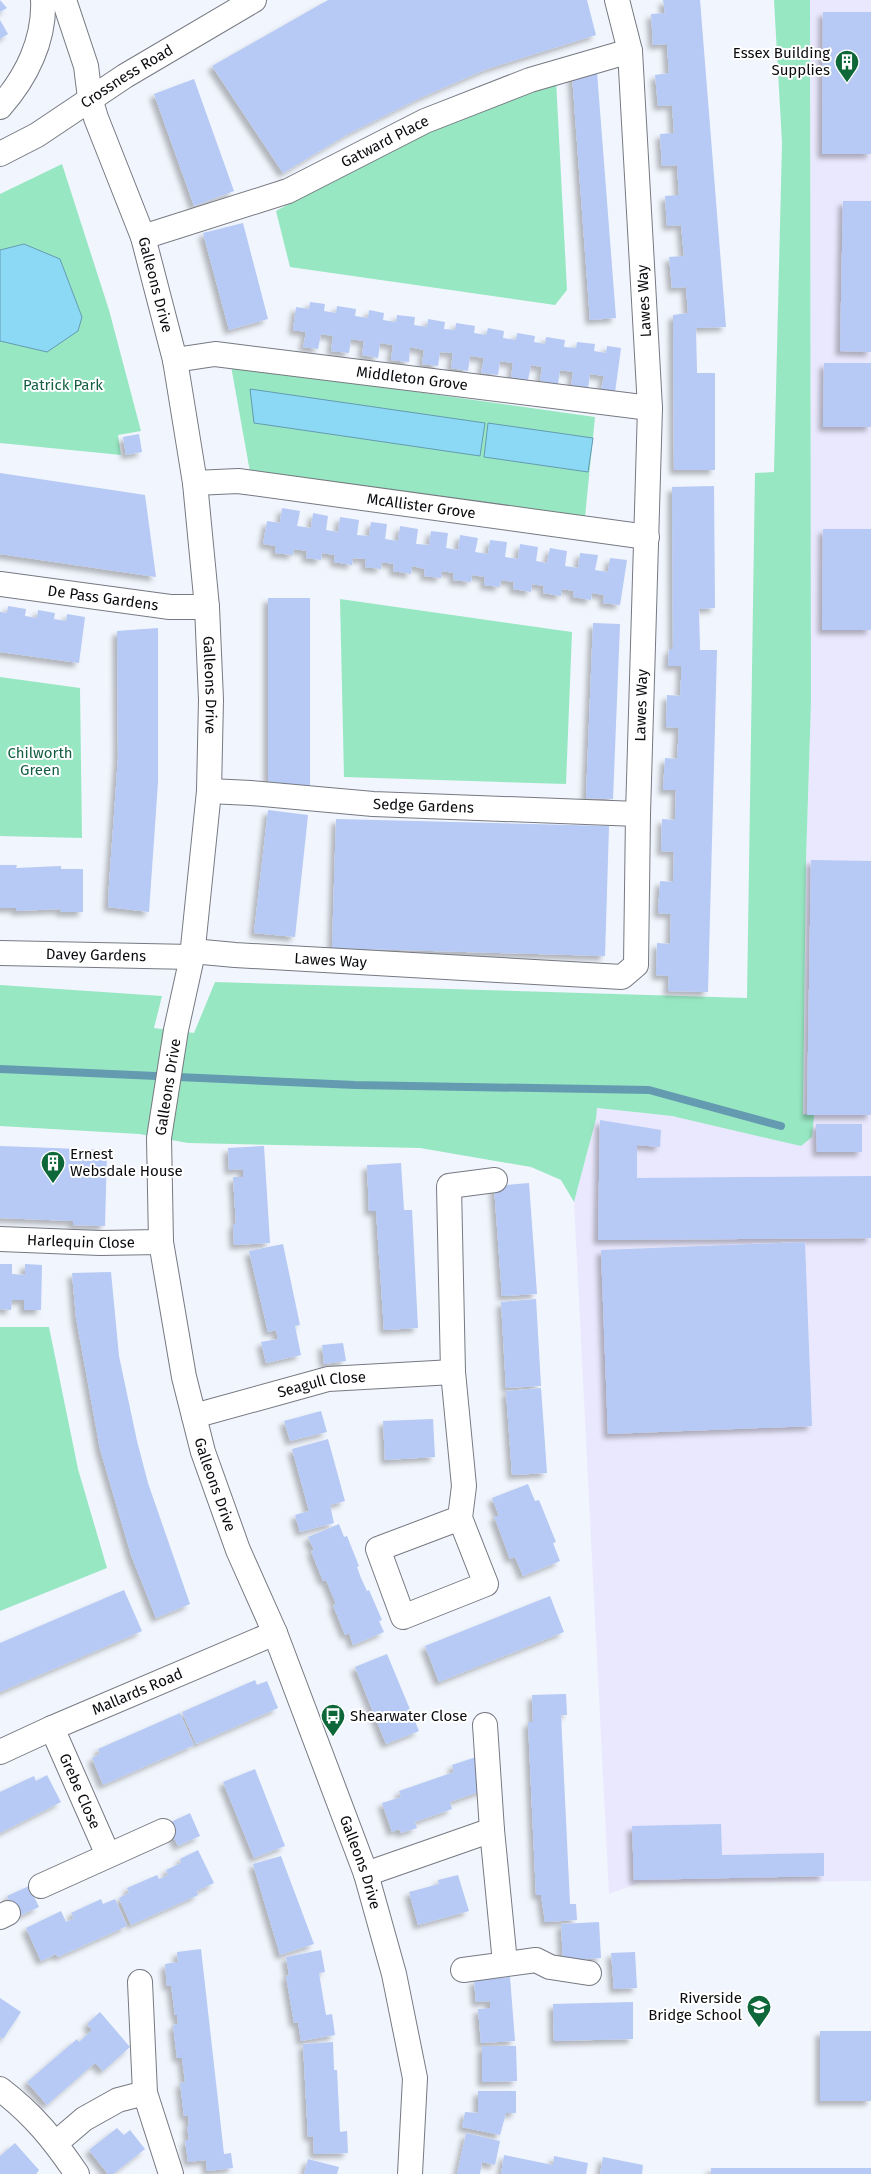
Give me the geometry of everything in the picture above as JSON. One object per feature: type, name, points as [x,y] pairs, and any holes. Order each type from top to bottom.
[{"type":"street","points":[[0,107],[18,87],[28,68],[41,26],[43,0]]},
{"type":"street","name":"Galleons Drive","points":[[64,0],[86,66],[90,98],[143,237],[175,360],[195,483],[207,607],[211,700],[209,791],[192,954],[176,1030],[160,1138],[162,1242],[184,1377],[203,1452],[238,1550],[275,1633],[366,1874],[394,1974],[416,2078],[410,2174]]},
{"type":"street","name":"Crossness Road","points":[[0,154],[37,134],[90,98],[254,0]]},
{"type":"street","name":"Lawes Way","points":[[192,954],[622,978],[636,965],[638,814],[650,408],[630,51],[617,0]]},
{"type":"street","name":"Gatward Place","points":[[143,237],[288,191],[425,121],[530,80],[630,51]]},
{"type":"street","name":"Middleton Grove","points":[[175,360],[215,354],[650,408]]},
{"type":"street","name":"McAllister Grove","points":[[195,483],[238,480],[647,537]]},
{"type":"street","name":"De Pass Gardens","points":[[0,584],[170,607],[207,607]]},
{"type":"street","name":"Sedge Gardens","points":[[209,791],[373,804],[638,814]]},
{"type":"street","name":"Davey Gardens","points":[[0,953],[192,954]]},
{"type":"street","points":[[460,1518],[378,1549],[403,1617],[486,1584],[460,1518],[464,1486],[453,1372],[449,1186],[496,1180]]},
{"type":"street","name":"Harlequin Close","points":[[0,1238],[100,1243],[162,1242]]},
{"type":"street","name":"Seagull Close","points":[[194,1416],[328,1380],[453,1372]]},
{"type":"street","name":"Mallards Road","points":[[0,1752],[275,1633]]},
{"type":"street","points":[[485,1726],[492,1830],[505,1963]]},
{"type":"street","name":"Grebe Close","points":[[52,1728],[108,1855]]},
{"type":"street","points":[[366,1874],[492,1830]]},
{"type":"street","points":[[41,1886],[163,1831]]},
{"type":"street","points":[[463,1970],[536,1960],[550,1968],[589,1973]]},
{"type":"street","points":[[140,1982],[145,2093],[171,2174]]},
{"type":"street","points":[[0,2089],[27,2110],[56,2143],[77,2174]]},
{"type":"street","points":[[56,2143],[84,2119],[118,2100],[145,2093]]},
{"type":"shaded area","points":[[810,0],[871,0],[871,1881],[639,1883],[609,1894],[574,1202],[596,1119],[596,1108],[672,1116],[702,1122],[803,1115],[806,861],[811,702]]},
{"type":"green space","points":[[774,0],[810,0],[811,702],[806,861],[803,1114],[814,1115],[812,1137],[801,1146],[672,1116],[597,1108],[596,1119],[574,1202],[561,1180],[531,1167],[420,1148],[188,1143],[139,1134],[0,1126],[0,985],[162,996],[154,1028],[194,1033],[215,982],[747,998],[755,473],[774,472],[782,143]]},
{"type":"green space","points":[[556,80],[567,290],[555,305],[290,267],[276,211],[410,139]]},
{"type":"green space","name":"Patrick Park","points":[[62,164],[109,310],[141,431],[118,435],[121,455],[0,443],[0,194]]},
{"type":"green space","points":[[231,366],[595,417],[585,517],[250,472]]},
{"type":"green space","points":[[340,599],[572,632],[566,784],[344,777]]},
{"type":"green space","name":"Chilworth Green","points":[[0,677],[80,688],[82,838],[0,836]]},
{"type":"green space","points":[[0,1327],[49,1327],[78,1469],[107,1568],[0,1611]]},
{"type":"water","points":[[24,244],[60,259],[82,317],[78,331],[47,352],[0,341],[0,250]]},
{"type":"water","points":[[250,389],[485,423],[480,456],[254,423]]},
{"type":"water","points":[[488,423],[593,438],[588,472],[484,457]]},
{"type":"building","points":[[0,0],[7,8],[0,12]]},
{"type":"building","points":[[328,0],[587,0],[596,35],[487,69],[422,97],[348,134],[283,173],[212,66]]},
{"type":"building","points":[[663,0],[700,0],[726,327],[696,328],[697,373],[715,373],[715,470],[674,470],[673,315],[688,313],[686,287],[672,288],[669,257],[684,256],[681,225],[667,226],[665,196],[679,195],[677,165],[662,166],[660,134],[674,133],[672,105],[658,106],[655,75],[669,73],[667,44],[653,45],[651,14],[665,13]]},
{"type":"building","name":"Essex Building Supplies","points":[[823,12],[871,12],[871,154],[822,154]]},
{"type":"building","points":[[0,20],[8,34],[0,39]]},
{"type":"building","points":[[597,72],[616,318],[590,320],[572,74]]},
{"type":"building","points":[[194,79],[234,191],[194,206],[154,94]]},
{"type":"building","points":[[843,201],[871,201],[871,352],[840,351]]},
{"type":"building","points":[[243,223],[268,319],[229,330],[203,233]]},
{"type":"building","points":[[310,302],[325,304],[324,311],[336,313],[337,306],[356,309],[355,316],[368,318],[369,310],[384,313],[383,320],[396,322],[397,315],[415,317],[414,325],[427,327],[428,319],[445,322],[444,329],[455,330],[456,323],[475,326],[474,333],[486,335],[488,328],[504,331],[503,338],[516,340],[517,333],[535,336],[534,342],[545,344],[546,337],[565,340],[564,347],[576,348],[577,342],[595,344],[594,351],[606,353],[607,346],[621,348],[615,392],[601,390],[604,376],[590,374],[588,388],[571,386],[573,372],[560,370],[558,384],[540,381],[542,367],[531,365],[528,380],[511,377],[513,363],[500,361],[498,375],[481,373],[484,358],[470,356],[468,371],[451,368],[453,353],[440,352],[438,366],[422,364],[424,350],[410,347],[409,362],[391,360],[393,345],[380,343],[378,358],[362,355],[364,341],[351,339],[349,353],[331,351],[333,336],[321,334],[318,349],[303,347],[306,332],[293,330],[296,307],[309,309]]},
{"type":"building","points":[[824,363],[871,363],[871,427],[823,427]]},
{"type":"building","points":[[139,434],[142,452],[126,455],[123,437]]},
{"type":"building","points":[[0,473],[145,495],[156,577],[0,554]]},
{"type":"building","points":[[714,486],[715,608],[699,609],[700,650],[717,650],[708,992],[668,991],[669,976],[656,975],[657,943],[670,944],[671,914],[658,913],[660,881],[673,882],[674,852],[661,851],[662,819],[675,820],[676,790],[663,790],[665,758],[677,759],[679,728],[666,727],[667,695],[680,696],[681,680],[681,666],[668,666],[669,649],[673,649],[672,487]]},
{"type":"building","points":[[282,508],[300,511],[297,526],[311,528],[313,513],[328,516],[326,530],[338,532],[340,517],[359,520],[357,535],[369,536],[371,522],[387,524],[385,539],[398,541],[400,526],[418,529],[416,544],[429,545],[431,531],[448,533],[446,548],[458,550],[460,535],[478,538],[475,552],[488,554],[490,540],[507,542],[505,557],[518,559],[520,544],[538,547],[536,561],[547,563],[550,548],[567,551],[565,566],[578,568],[580,553],[598,555],[595,570],[608,572],[610,558],[627,560],[620,605],[603,603],[604,595],[592,593],[591,600],[573,597],[574,591],[562,589],[561,596],[543,593],[544,586],[532,584],[531,592],[513,589],[514,582],[501,580],[500,587],[484,585],[485,577],[472,575],[471,582],[453,580],[454,573],[442,571],[441,578],[424,576],[425,569],[412,566],[411,574],[393,571],[394,564],[382,562],[381,569],[365,567],[366,559],[353,558],[352,565],[334,562],[335,555],[322,553],[321,560],[306,558],[307,551],[294,549],[293,555],[275,553],[276,546],[263,544],[267,521],[280,523]]},
{"type":"building","points":[[823,529],[871,529],[871,630],[822,630]]},
{"type":"building","points":[[268,598],[310,598],[310,785],[268,785]]},
{"type":"building","points":[[8,606],[26,609],[25,616],[37,618],[38,610],[55,613],[54,619],[66,621],[67,614],[85,617],[79,663],[0,652],[0,612],[7,613]]},
{"type":"building","points":[[593,623],[620,624],[613,799],[586,798]]},
{"type":"building","points":[[158,628],[158,782],[149,912],[108,907],[118,758],[117,631]]},
{"type":"building","points":[[268,810],[308,815],[295,937],[254,933]]},
{"type":"building","points":[[336,819],[609,826],[605,956],[332,948]]},
{"type":"building","points":[[811,860],[871,861],[871,1115],[807,1115]]},
{"type":"building","points":[[0,865],[17,865],[16,868],[61,866],[61,869],[83,869],[83,912],[61,912],[60,909],[16,911],[16,908],[0,908]]},
{"type":"building","points":[[600,1120],[661,1130],[660,1147],[637,1145],[637,1178],[871,1176],[871,1238],[598,1240]]},
{"type":"building","points":[[816,1124],[862,1124],[862,1152],[817,1152]]},
{"type":"building","name":"Ernest Websdale House","points":[[0,1146],[107,1150],[105,1226],[73,1225],[73,1221],[0,1218]]},
{"type":"building","points":[[264,1146],[270,1243],[234,1245],[233,1224],[236,1224],[233,1177],[243,1177],[243,1169],[229,1170],[228,1148]]},
{"type":"building","points":[[401,1163],[404,1210],[412,1210],[418,1328],[384,1330],[376,1211],[369,1211],[367,1165]]},
{"type":"building","points":[[529,1183],[537,1294],[502,1296],[494,1186]]},
{"type":"building","points":[[805,1242],[812,1426],[608,1434],[601,1250]]},
{"type":"building","points":[[283,1244],[300,1325],[295,1326],[301,1355],[266,1363],[261,1342],[278,1339],[276,1330],[268,1332],[249,1251]]},
{"type":"building","points":[[0,1264],[12,1264],[12,1274],[25,1275],[25,1264],[42,1265],[41,1310],[24,1310],[24,1300],[12,1300],[11,1310],[0,1309]]},
{"type":"building","points":[[111,1272],[119,1356],[137,1441],[148,1483],[190,1604],[156,1618],[131,1555],[100,1449],[76,1318],[72,1273]]},
{"type":"building","points":[[536,1299],[541,1386],[506,1388],[501,1302]]},
{"type":"building","points":[[343,1343],[346,1361],[324,1364],[322,1345]]},
{"type":"building","points":[[541,1388],[547,1473],[512,1475],[506,1391]]},
{"type":"building","points":[[321,1411],[327,1432],[290,1441],[284,1421]]},
{"type":"building","points":[[433,1419],[435,1457],[385,1460],[383,1421]]},
{"type":"building","points":[[328,1439],[345,1501],[330,1505],[334,1523],[300,1532],[295,1515],[309,1511],[292,1449]]},
{"type":"building","points":[[528,1484],[535,1501],[539,1500],[556,1542],[553,1543],[560,1561],[523,1576],[515,1557],[510,1559],[494,1516],[499,1516],[492,1498]]},
{"type":"building","points":[[339,1524],[344,1537],[347,1536],[359,1566],[357,1567],[361,1578],[367,1591],[369,1590],[382,1620],[379,1621],[384,1632],[353,1645],[349,1633],[345,1635],[333,1605],[336,1604],[326,1580],[323,1581],[311,1551],[314,1550],[308,1537]]},
{"type":"building","points":[[124,1590],[142,1631],[0,1692],[0,1643]]},
{"type":"building","points":[[550,1596],[564,1632],[439,1682],[425,1646]]},
{"type":"building","points":[[387,1654],[419,1731],[386,1744],[355,1667]]},
{"type":"building","points":[[255,1680],[257,1685],[267,1681],[278,1708],[196,1744],[182,1712]]},
{"type":"building","points":[[566,1694],[567,1715],[561,1715],[570,1904],[576,1904],[577,1920],[545,1922],[541,1895],[536,1895],[528,1722],[533,1722],[532,1695]]},
{"type":"building","points":[[180,1713],[194,1745],[103,1785],[92,1758],[100,1754],[98,1749]]},
{"type":"building","points":[[476,1757],[487,1789],[450,1802],[452,1809],[415,1822],[417,1828],[401,1833],[399,1829],[392,1832],[382,1803],[401,1797],[399,1791],[454,1772],[452,1765]]},
{"type":"building","points":[[255,1769],[285,1846],[254,1858],[223,1782]]},
{"type":"building","points":[[47,1775],[61,1802],[0,1833],[0,1792],[34,1776],[36,1781]]},
{"type":"building","points":[[190,1813],[200,1836],[178,1846],[167,1824]]},
{"type":"building","points":[[721,1824],[722,1855],[824,1853],[824,1876],[634,1880],[632,1826]]},
{"type":"building","points":[[198,1850],[214,1883],[197,1891],[198,1895],[131,1925],[119,1898],[129,1893],[127,1888],[157,1875],[159,1879],[168,1875],[166,1870],[181,1863],[180,1859]]},
{"type":"building","points":[[281,1856],[314,1944],[280,1955],[253,1864]]},
{"type":"building","points":[[458,1875],[469,1911],[418,1925],[409,1892],[439,1884],[438,1880]]},
{"type":"building","points":[[29,1886],[39,1907],[17,1917],[7,1896]]},
{"type":"building","points":[[101,1899],[103,1904],[115,1899],[127,1926],[58,1957],[56,1954],[41,1961],[26,1928],[61,1911],[66,1922],[74,1918],[71,1913]]},
{"type":"building","points":[[599,1922],[601,1958],[563,1961],[561,1924]]},
{"type":"building","points":[[201,1949],[224,2154],[231,2153],[233,2168],[207,2171],[206,2160],[188,2162],[185,2140],[189,2140],[188,2115],[184,2116],[180,2083],[185,2082],[182,2058],[177,2058],[173,2025],[178,2024],[177,2015],[175,2015],[171,1985],[167,1986],[165,1964],[178,1962],[177,1952]]},
{"type":"building","points":[[321,1950],[325,1972],[319,1973],[326,2015],[332,2014],[335,2035],[301,2041],[298,2022],[294,2023],[286,1976],[289,1975],[286,1957]]},
{"type":"building","points":[[635,1952],[637,1988],[614,1989],[611,1953]]},
{"type":"building","points":[[510,1977],[515,2041],[481,2043],[478,2009],[490,2008],[490,2001],[476,2002],[474,1980]]},
{"type":"building","points":[[0,1998],[21,2012],[3,2039],[0,2037]]},
{"type":"building","points":[[633,2002],[633,2039],[554,2041],[553,2004]]},
{"type":"building","points":[[100,2012],[130,2047],[103,2071],[95,2063],[47,2105],[27,2082],[77,2039],[79,2042],[92,2030],[87,2024]]},
{"type":"building","points":[[820,2031],[871,2031],[871,2101],[820,2101]]},
{"type":"building","points":[[333,2042],[334,2070],[337,2070],[340,2132],[347,2131],[348,2153],[314,2154],[313,2136],[308,2137],[303,2044]]},
{"type":"building","points":[[482,2046],[516,2046],[517,2081],[482,2082]]},
{"type":"building","points":[[478,2091],[516,2091],[516,2113],[506,2113],[500,2135],[462,2127],[465,2112],[478,2113]]},
{"type":"building","points":[[117,2128],[124,2135],[130,2130],[145,2149],[113,2174],[108,2174],[89,2150]]},
{"type":"building","points":[[466,2133],[500,2141],[495,2165],[482,2162],[480,2174],[457,2174]]},
{"type":"building","points":[[15,2143],[39,2170],[36,2174],[0,2174],[0,2156]]},
{"type":"building","points":[[504,2155],[553,2165],[554,2156],[588,2163],[586,2174],[501,2174]]},
{"type":"building","points":[[603,2157],[643,2165],[642,2174],[600,2174]]},
{"type":"building","points":[[308,2159],[339,2167],[337,2174],[304,2174]]},
{"type":"building","points":[[711,2168],[871,2168],[871,2174],[711,2174]]},
{"type":"waterway","points":[[0,1069],[355,1085],[649,1090],[781,1126]]},
{"type":"place","name":"Essex Building Supplies","points":[[847,83]]},
{"type":"place","name":"Ernest Websdale House","points":[[53,1184]]},
{"type":"place","name":"Shearwater Close","points":[[333,1737]]},
{"type":"place","name":"Riverside Bridge School","points":[[759,2028]]}]
